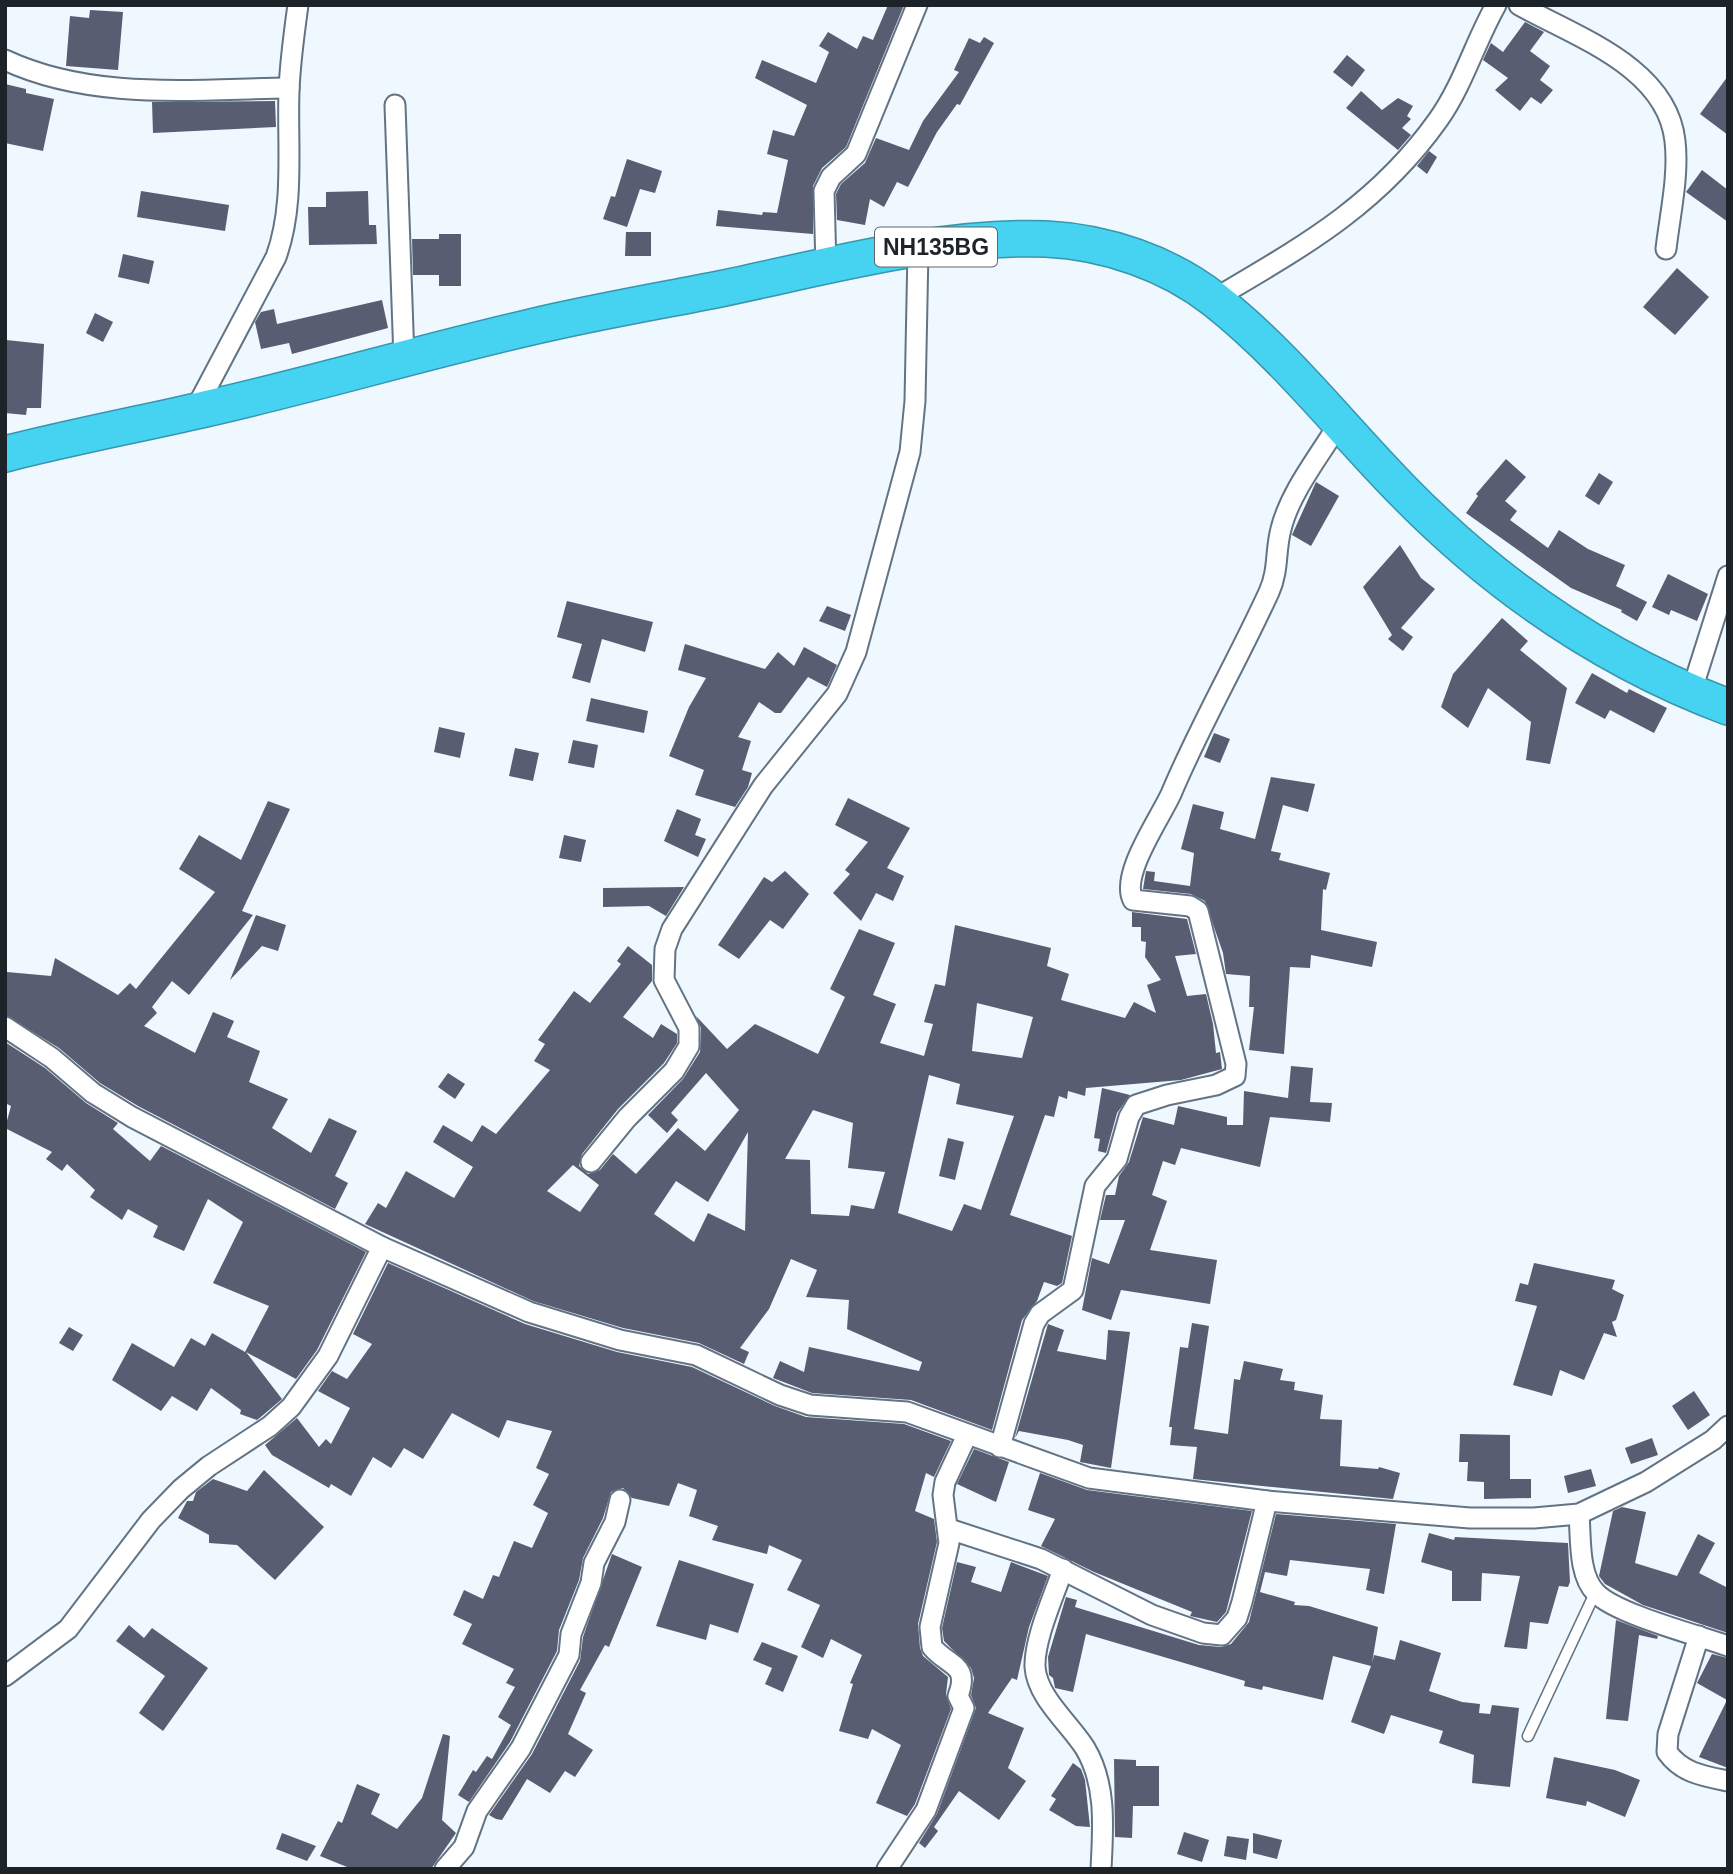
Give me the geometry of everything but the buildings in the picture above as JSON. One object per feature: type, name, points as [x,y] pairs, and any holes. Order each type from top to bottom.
[{"type":"highway","name":"NH135BG","points":[[21,450],[194,412],[530,327],[918,250],[987,239],[1051,240],[1115,249],[1164,267],[1214,299],[1274,354],[1447,534],[1524,600],[1603,649],[1691,693],[1728,707]]},
{"type":"street","points":[[194,412],[254,300],[284,234],[287,212],[289,88],[298,5]]},
{"type":"street","points":[[826,268],[824,191],[831,177],[856,154],[917,5]]},
{"type":"street","points":[[1214,299],[1341,221],[1390,177],[1439,119],[1496,5]]},
{"type":"street","points":[[1519,5],[1619,61],[1646,82],[1666,108],[1675,140],[1675,176],[1666,249]]},
{"type":"street","points":[[5,60],[52,78],[104,87],[289,88]]},
{"type":"street","points":[[395,105],[404,359]]},
{"type":"street","points":[[591,1162],[627,1118],[674,1071],[689,1046],[689,1028],[664,980],[666,949],[672,929],[763,786],[837,694],[856,652],[909,452],[915,401],[918,250]]},
{"type":"street","points":[[1000,1447],[1034,1324],[1040,1314],[1073,1290],[1095,1186],[1117,1159],[1129,1117],[1136,1105],[1167,1095],[1216,1085],[1235,1076],[1236,1064],[1198,911],[1190,906],[1133,900],[1128,891],[1129,877],[1269,592],[1278,571],[1280,531],[1287,512],[1340,422]]},
{"type":"street","points":[[5,432],[21,450]]},
{"type":"street","points":[[1691,693],[1728,576]]},
{"type":"street","points":[[5,1027],[52,1058],[93,1093],[132,1117],[382,1247],[529,1312],[620,1340],[696,1355],[779,1395],[810,1405],[907,1412],[1089,1478],[1267,1501],[1470,1518],[1579,1514],[1646,1482],[1713,1440],[1728,1426]]},
{"type":"street","points":[[5,1676],[68,1629],[151,1520],[181,1489],[209,1466],[270,1426],[291,1407],[328,1356],[382,1247]]},
{"type":"street","points":[[887,1869],[926,1810],[964,1708],[958,1696],[964,1682],[961,1672],[938,1654],[930,1638],[949,1529],[943,1495],[944,1482],[967,1435]]},
{"type":"street","points":[[445,1869],[464,1847],[477,1811],[522,1748],[569,1655],[571,1634],[591,1583],[594,1563],[615,1522],[620,1500]]},
{"type":"street","points":[[949,1529],[1063,1569],[1152,1615],[1203,1633],[1223,1635],[1237,1618],[1267,1501]]},
{"type":"street","points":[[1579,1514],[1583,1566],[1595,1593],[1633,1613],[1728,1646]]},
{"type":"street","points":[[1063,1569],[1044,1625],[1035,1665],[1043,1690],[1086,1750],[1096,1772],[1101,1794],[1101,1869]]},
{"type":"street","points":[[1699,1636],[1668,1734],[1667,1752],[1677,1765],[1696,1774],[1728,1781]]},
{"type":"lane","points":[[1528,1737],[1595,1593]]}]
